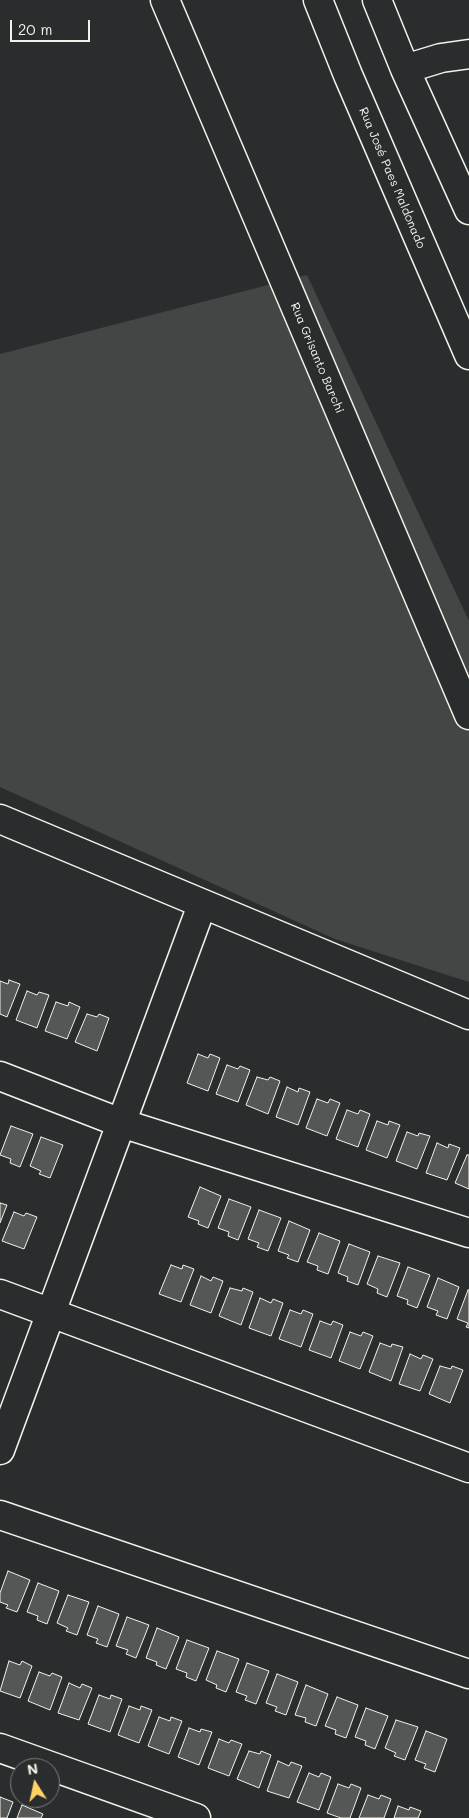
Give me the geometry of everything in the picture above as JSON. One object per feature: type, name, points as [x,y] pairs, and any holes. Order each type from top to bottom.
[{"type":"street","name":"Rua Grisanto Barchi","points":[[165,0],[469,715]]},
{"type":"street","name":"Rua José Paes Maldonado","points":[[318,0],[359,101],[469,355]]},
{"type":"street","points":[[377,0],[405,69],[469,210]]},
{"type":"street","points":[[405,69],[440,58],[469,54]]},
{"type":"street","points":[[0,819],[469,1015]]},
{"type":"street","points":[[0,1450],[202,905]]},
{"type":"street","points":[[0,1076],[121,1123],[469,1233]]},
{"type":"street","points":[[0,1294],[469,1468]]},
{"type":"street","points":[[0,1515],[469,1674]]},
{"type":"street","points":[[0,1748],[196,1818]]},
{"type":"shaded area","points":[[307,275],[469,621],[469,982],[335,939],[0,787],[0,354]]},
{"type":"building","points":[[9,980],[20,984],[7,1017],[0,1014],[0,981],[8,984]]},
{"type":"building","points":[[27,991],[37,995],[39,992],[49,995],[37,1028],[16,1020]]},
{"type":"building","points":[[56,1002],[68,1006],[69,1002],[80,1007],[67,1039],[45,1031]]},
{"type":"building","points":[[87,1014],[97,1017],[99,1014],[109,1018],[97,1051],[75,1042]]},
{"type":"building","points":[[198,1054],[208,1058],[210,1054],[220,1058],[208,1091],[187,1083]]},
{"type":"building","points":[[227,1065],[238,1069],[240,1066],[250,1070],[238,1102],[216,1094]]},
{"type":"building","points":[[257,1077],[268,1080],[270,1077],[280,1081],[268,1114],[246,1105]]},
{"type":"building","points":[[287,1087],[298,1092],[299,1088],[310,1092],[298,1125],[276,1117]]},
{"type":"building","points":[[317,1099],[328,1103],[330,1099],[340,1103],[327,1136],[306,1128]]},
{"type":"building","points":[[347,1110],[358,1114],[360,1110],[370,1114],[358,1147],[336,1139]]},
{"type":"building","points":[[377,1121],[388,1125],[389,1121],[400,1125],[387,1158],[366,1150]]},
{"type":"building","points":[[11,1126],[33,1134],[20,1167],[10,1163],[11,1159],[0,1155]]},
{"type":"building","points":[[407,1132],[418,1136],[419,1133],[430,1136],[417,1169],[396,1161]]},
{"type":"building","points":[[41,1137],[63,1145],[50,1178],[39,1174],[41,1171],[30,1166]]},
{"type":"building","points":[[437,1143],[448,1148],[449,1144],[460,1148],[447,1180],[426,1173]]},
{"type":"building","points":[[467,1155],[469,1155],[469,1189],[455,1183]]},
{"type":"building","points":[[200,1187],[221,1196],[208,1228],[198,1224],[199,1221],[188,1217]]},
{"type":"building","points":[[229,1199],[251,1207],[238,1240],[228,1236],[229,1232],[218,1228]]},
{"type":"building","points":[[0,1203],[7,1205],[0,1223]]},
{"type":"building","points":[[259,1210],[281,1218],[268,1251],[257,1247],[259,1243],[248,1239]]},
{"type":"building","points":[[14,1212],[24,1216],[26,1213],[37,1217],[24,1249],[2,1241]]},
{"type":"building","points":[[289,1221],[310,1230],[298,1262],[287,1258],[289,1255],[278,1251]]},
{"type":"building","points":[[319,1233],[340,1241],[328,1274],[317,1270],[318,1266],[307,1262]]},
{"type":"building","points":[[349,1244],[370,1252],[358,1285],[347,1281],[348,1277],[338,1273]]},
{"type":"building","points":[[378,1256],[400,1263],[387,1297],[377,1293],[378,1289],[367,1284]]},
{"type":"building","points":[[171,1265],[182,1269],[183,1265],[194,1269],[181,1302],[159,1294]]},
{"type":"building","points":[[408,1267],[430,1275],[417,1308],[407,1304],[408,1300],[397,1296]]},
{"type":"building","points":[[201,1276],[211,1281],[213,1277],[223,1281],[211,1313],[190,1305]]},
{"type":"building","points":[[438,1278],[459,1287],[447,1319],[436,1315],[438,1311],[427,1307]]},
{"type":"building","points":[[230,1288],[242,1291],[243,1288],[253,1292],[241,1325],[219,1316]]},
{"type":"building","points":[[468,1290],[469,1328],[466,1327],[468,1323],[457,1319]]},
{"type":"building","points":[[260,1298],[271,1303],[273,1299],[283,1303],[271,1336],[249,1328]]},
{"type":"building","points":[[290,1310],[301,1314],[303,1310],[313,1314],[301,1347],[279,1339]]},
{"type":"building","points":[[320,1321],[331,1325],[333,1321],[343,1325],[331,1358],[309,1350]]},
{"type":"building","points":[[350,1332],[361,1336],[363,1332],[373,1336],[360,1369],[339,1361]]},
{"type":"building","points":[[380,1343],[391,1347],[392,1344],[403,1347],[391,1381],[369,1372]]},
{"type":"building","points":[[410,1354],[421,1359],[423,1355],[433,1359],[420,1391],[399,1384]]},
{"type":"building","points":[[440,1366],[451,1369],[452,1366],[463,1370],[450,1403],[429,1394]]},
{"type":"building","points":[[8,1571],[30,1580],[17,1612],[6,1608],[8,1605],[0,1602],[0,1593]]},
{"type":"building","points":[[38,1583],[59,1591],[47,1624],[37,1620],[38,1616],[27,1612]]},
{"type":"building","points":[[68,1595],[89,1602],[77,1635],[66,1631],[68,1628],[57,1623]]},
{"type":"building","points":[[98,1606],[119,1614],[107,1647],[96,1643],[98,1639],[87,1635]]},
{"type":"building","points":[[127,1617],[149,1625],[136,1658],[126,1654],[128,1650],[116,1646]]},
{"type":"building","points":[[157,1628],[179,1637],[166,1669],[156,1665],[157,1662],[146,1658]]},
{"type":"building","points":[[187,1640],[209,1648],[196,1681],[186,1677],[187,1673],[176,1669]]},
{"type":"building","points":[[217,1651],[239,1659],[226,1692],[216,1688],[217,1685],[206,1680]]},
{"type":"building","points":[[9,1661],[20,1665],[22,1661],[32,1666],[20,1698],[0,1691]]},
{"type":"building","points":[[247,1663],[269,1671],[256,1704],[245,1700],[247,1696],[236,1692]]},
{"type":"building","points":[[39,1672],[50,1676],[52,1673],[62,1677],[50,1710],[28,1701]]},
{"type":"building","points":[[277,1674],[298,1682],[286,1715],[275,1711],[277,1707],[266,1703]]},
{"type":"building","points":[[69,1683],[80,1688],[82,1684],[92,1688],[79,1720],[58,1713]]},
{"type":"building","points":[[306,1685],[328,1694],[316,1726],[305,1722],[306,1718],[295,1715]]},
{"type":"building","points":[[99,1695],[110,1699],[111,1695],[122,1699],[110,1732],[88,1724]]},
{"type":"building","points":[[337,1697],[358,1705],[346,1738],[335,1734],[336,1730],[325,1726]]},
{"type":"building","points":[[129,1706],[140,1710],[141,1706],[152,1710],[139,1743],[118,1735]]},
{"type":"building","points":[[366,1708],[388,1716],[375,1749],[365,1745],[366,1741],[355,1737]]},
{"type":"building","points":[[159,1717],[170,1721],[171,1717],[182,1721],[169,1754],[148,1746]]},
{"type":"building","points":[[396,1720],[418,1727],[405,1760],[394,1756],[396,1753],[385,1748]]},
{"type":"building","points":[[189,1728],[200,1732],[201,1729],[212,1732],[199,1765],[178,1757]]},
{"type":"building","points":[[426,1731],[447,1739],[435,1772],[424,1768],[426,1764],[415,1760]]},
{"type":"building","points":[[219,1739],[229,1743],[231,1740],[242,1744],[229,1776],[208,1768]]},
{"type":"building","points":[[249,1751],[260,1754],[261,1751],[271,1755],[259,1788],[237,1779]]},
{"type":"building","points":[[278,1761],[289,1766],[291,1762],[302,1766],[289,1798],[267,1791]]},
{"type":"building","points":[[309,1773],[319,1777],[321,1773],[331,1777],[319,1810],[297,1802]]},
{"type":"building","points":[[338,1784],[349,1788],[351,1784],[361,1788],[350,1818],[341,1818],[327,1813]]},
{"type":"building","points":[[368,1795],[379,1799],[381,1795],[391,1799],[384,1818],[359,1818]]},
{"type":"building","points":[[0,1797],[10,1801],[11,1808],[7,1818],[0,1818]]},
{"type":"building","points":[[398,1806],[409,1810],[410,1807],[421,1811],[418,1818],[394,1818]]},
{"type":"building","points":[[21,1808],[29,1808],[43,1814],[41,1818],[17,1818]]}]
